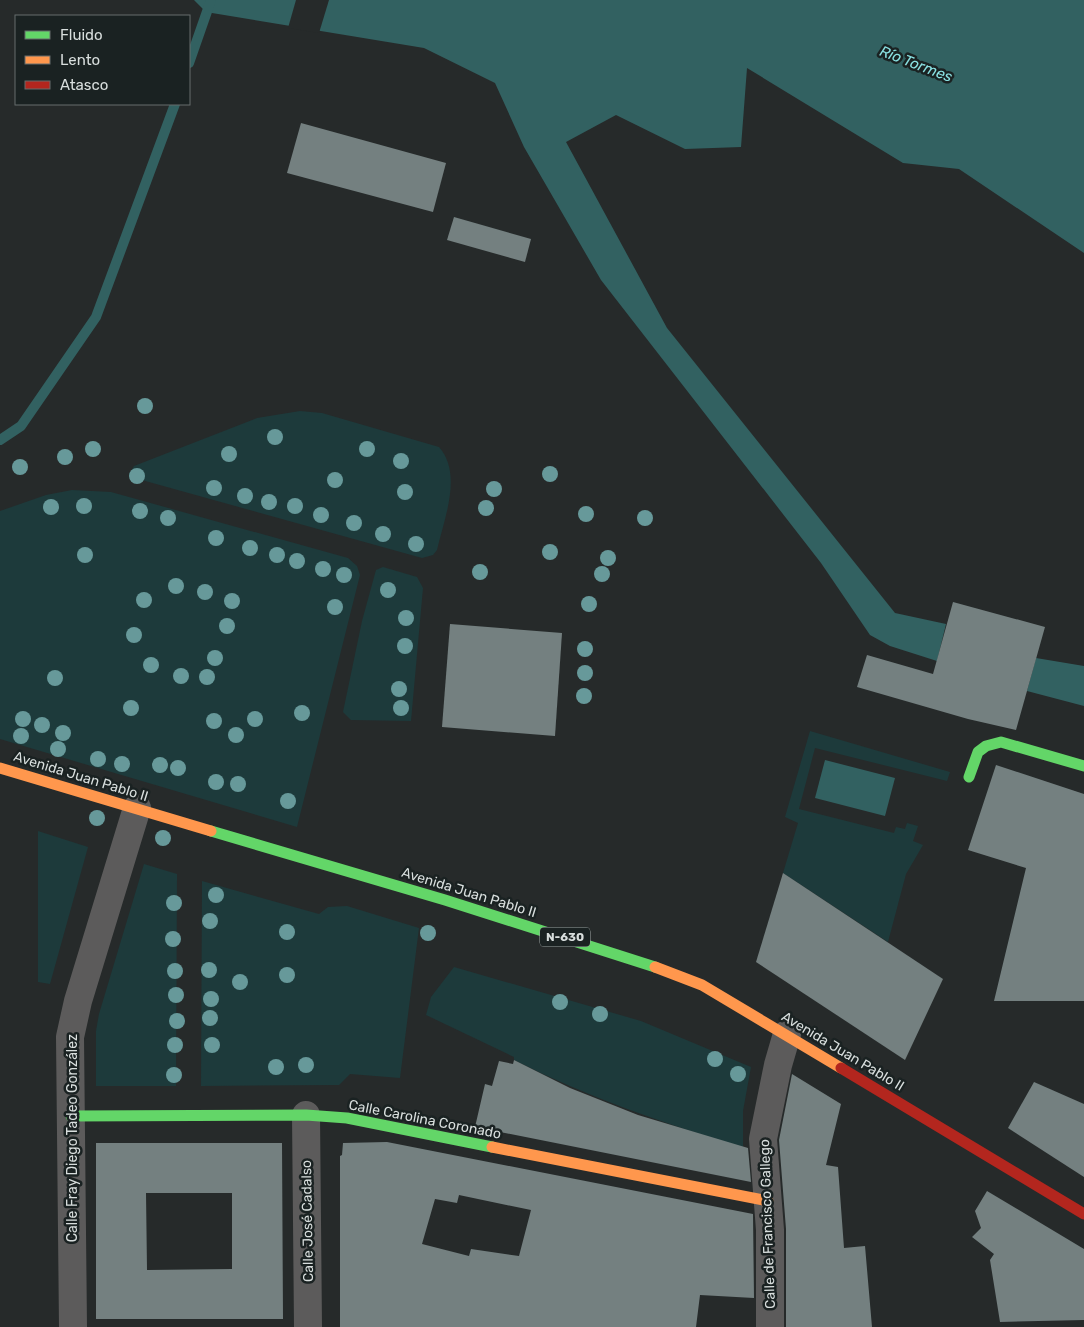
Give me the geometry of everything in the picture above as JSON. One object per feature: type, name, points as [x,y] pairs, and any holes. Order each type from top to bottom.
[{"type":"main road","points":[[969,777],[976,753],[988,743],[1001,742],[1084,766]]},
{"type":"main road","name":"Avenida Juan Pablo II","points":[[0,768],[445,900],[643,962],[702,985],[787,1034],[1084,1214]]},
{"type":"main road","name":"Calle Carolina Coronado","points":[[71,1116],[306,1115],[368,1122],[768,1201]]},
{"type":"street","name":"Calle Fray Diego Tadeo González","points":[[73,1327],[70,1037],[78,1001],[137,808]]},
{"type":"street","name":"Calle de Francisco Gallego","points":[[770,1327],[768,1201],[763,1139],[778,1065],[787,1034]]},
{"type":"street","name":"Calle José Cadalso","points":[[306,1115],[308,1327]]},
{"type":"shaded area","points":[[300,411],[322,413],[439,447],[446,458],[450,470],[451,483],[444,525],[437,550],[433,555],[422,558],[131,477],[129,474],[134,466],[257,418]]},
{"type":"shaded area","points":[[72,490],[111,492],[348,558],[357,566],[360,575],[297,827],[0,739],[0,511],[46,495]]},
{"type":"shaded area","points":[[383,567],[417,577],[423,588],[411,721],[351,720],[343,712],[362,621],[376,570]]},
{"type":"shaded area","points":[[810,731],[950,772],[947,781],[815,748],[799,809],[894,833],[896,827],[905,829],[907,823],[918,826],[913,841],[923,845],[906,874],[888,942],[783,873],[798,823],[785,817]]},
{"type":"shaded area","points":[[38,831],[88,847],[50,984],[38,982]]},
{"type":"shaded area","points":[[144,864],[177,874],[176,1086],[96,1086],[96,1031],[99,1014]]},
{"type":"shaded area","points":[[202,881],[319,914],[328,907],[347,906],[419,928],[400,1078],[350,1074],[339,1085],[201,1086]]},
{"type":"shaded area","points":[[454,967],[641,1021],[751,1067],[743,1111],[743,1147],[684,1129],[598,1098],[514,1060],[514,1057],[426,1015],[431,997]]},
{"type":"water","name":"Río Tormes","points":[[194,0],[1084,0],[1084,253],[959,169],[903,163],[747,68],[741,147],[685,149],[616,115],[566,142],[667,328],[895,613],[946,624],[937,661],[890,646],[870,635],[821,563],[601,280],[524,147],[495,83],[424,48],[206,12]]},
{"type":"water","points":[[1036,658],[1084,666],[1084,706],[1027,691]]},
{"type":"water","points":[[825,760],[895,778],[885,816],[815,798]]},
{"type":"pier","points":[[296,0],[329,0],[319,33],[288,28]]},
{"type":"building","points":[[301,123],[446,163],[433,212],[287,173]]},
{"type":"building","points":[[454,217],[531,239],[525,262],[447,240]]},
{"type":"building","points":[[953,602],[1045,627],[1016,730],[968,719],[857,687],[867,655],[933,674]]},
{"type":"building","points":[[450,624],[562,633],[555,736],[442,727]]},
{"type":"building","points":[[996,765],[1084,794],[1084,1001],[994,1001],[1026,868],[968,850]]},
{"type":"building","points":[[783,873],[943,979],[905,1060],[756,962]]},
{"type":"building","points":[[514,1060],[570,1088],[638,1115],[748,1148],[751,1182],[475,1127],[485,1084],[492,1086],[499,1061],[513,1064]]},
{"type":"building","points":[[792,1074],[841,1104],[826,1165],[838,1167],[844,1248],[865,1246],[872,1327],[786,1327],[786,1229],[779,1140]]},
{"type":"building","points":[[1034,1082],[1084,1104],[1084,1177],[1008,1128]]},
{"type":"building","points":[[387,1142],[753,1214],[754,1298],[700,1295],[696,1327],[340,1327],[340,1156],[342,1155],[343,1143]],"holes":[[[459,1195],[531,1210],[519,1256],[471,1249],[469,1256],[422,1244],[435,1199],[457,1203]]]},
{"type":"building","points":[[96,1143],[282,1143],[283,1319],[96,1319]],"holes":[[[146,1193],[232,1193],[232,1269],[147,1270]]]},
{"type":"building","points":[[987,1191],[1084,1249],[1084,1320],[1000,1322],[990,1260],[994,1254],[972,1237],[981,1228],[975,1211]]},
{"type":"waterway","points":[[190,60],[211,0]]},
{"type":"waterway","points":[[0,440],[21,426],[96,317],[175,105]]},
{"type":"traffic: fast","points":[[969,777],[978,752],[986,746],[1001,742],[1084,766]]},
{"type":"traffic: fast","points":[[211,831],[445,900],[655,967]]},
{"type":"traffic: fast","points":[[71,1116],[306,1115],[347,1118],[492,1147]]},
{"type":"traffic: slow","points":[[0,768],[211,831]]},
{"type":"traffic: slow","points":[[655,967],[702,985],[841,1068]]},
{"type":"traffic: slow","points":[[492,1147],[768,1201]]},
{"type":"traffic: jam","points":[[841,1068],[1084,1214]]}]
